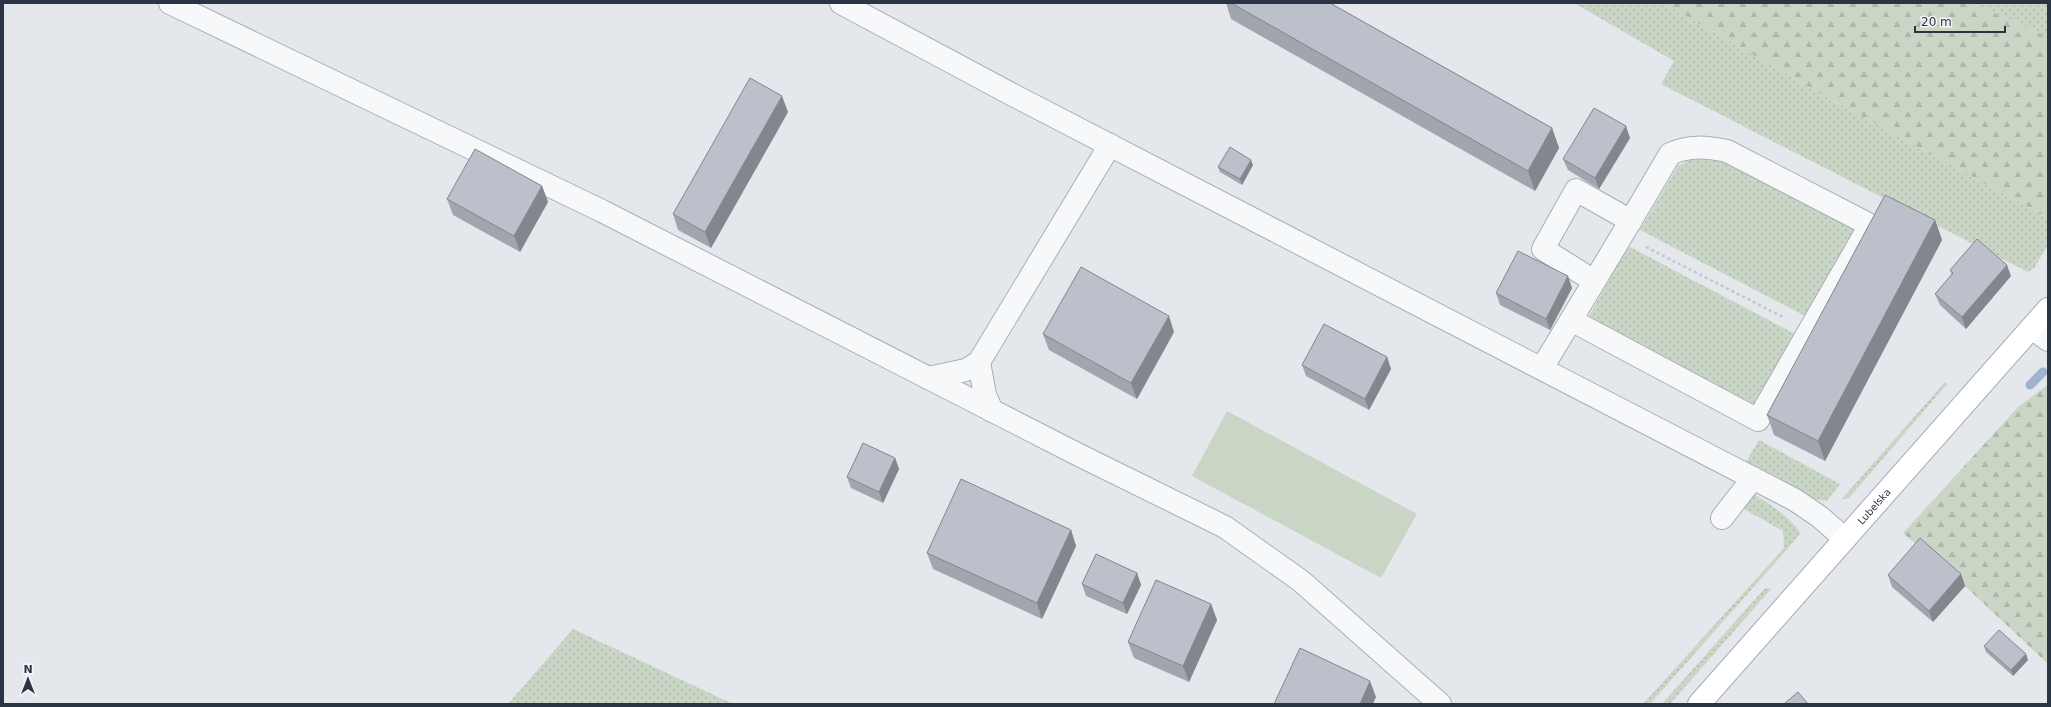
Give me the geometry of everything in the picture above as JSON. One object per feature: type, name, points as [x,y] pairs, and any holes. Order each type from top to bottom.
[{"type":"main road","name":"Lubelska","points":[[1699,704],[1845,539],[2040,334],[2048,309]]},
{"type":"lane","points":[[170,3],[602,211],[992,411],[1226,527],[1301,580],[1440,704]]},
{"type":"lane","points":[[841,3],[1110,145],[1795,500],[1820,517],[1845,539]]},
{"type":"lane","points":[[928,378],[966,370],[979,362],[1110,145]]},
{"type":"lane","points":[[1542,368],[1670,154],[1682,149],[1709,148],[1727,152],[1870,225],[1758,420],[1571,320]]},
{"type":"lane","points":[[1594,281],[1543,249],[1576,190],[1626,228]]},
{"type":"lane","points":[[979,362],[985,395],[992,411]]},
{"type":"lane","points":[[1722,518],[1753,478]]},
{"type":"path","points":[[1626,228],[1809,331]]},
{"type":"green space","points":[[1574,3],[1663,3],[1830,99],[2048,218],[2048,245],[2034,268],[2028,272],[1661,84],[1674,61]]},
{"type":"green space","points":[[1663,3],[1971,3],[2039,32],[2048,40],[2048,218],[1830,99]]},
{"type":"green space","points":[[1971,3],[2048,3],[2048,40],[2039,32]]},
{"type":"green space","points":[[1708,158],[1723,162],[1859,230],[1809,318],[1640,230],[1678,166],[1689,160]]},
{"type":"green space","points":[[1628,246],[1797,335],[1757,414],[1587,320]]},
{"type":"green space","points":[[1945,382],[1947,384],[1849,498],[1841,500]]},
{"type":"green space","points":[[2048,385],[2048,664],[1965,586],[1903,533],[2019,406]]},
{"type":"green space","points":[[1227,411],[1417,514],[1381,578],[1192,476]]},
{"type":"green space","points":[[1759,440],[1840,484],[1827,501],[1806,498],[1744,465]]},
{"type":"green space","points":[[1754,494],[1773,506],[1785,516],[1800,533],[1650,704],[1643,704],[1784,548],[1783,531],[1742,508]]},
{"type":"green space","points":[[1765,588],[1771,589],[1670,704],[1662,704]]},
{"type":"green space","points":[[573,629],[733,704],[508,704]]},
{"type":"building","points":[[1231,3],[1330,3],[1552,128],[1528,171]]},
{"type":"building","points":[[750,78],[782,96],[705,232],[673,214]]},
{"type":"building","points":[[1594,108],[1626,126],[1595,178],[1563,159]]},
{"type":"building","points":[[1230,147],[1251,160],[1240,179],[1218,167]]},
{"type":"building","points":[[475,149],[542,186],[514,236],[447,199]]},
{"type":"building","points":[[1885,195],[1935,220],[1818,441],[1767,415]]},
{"type":"building","points":[[1977,239],[2007,265],[1962,317],[1935,294],[1953,273],[1950,270]]},
{"type":"building","points":[[1518,251],[1568,276],[1546,319],[1496,293]]},
{"type":"building","points":[[1081,267],[1169,316],[1131,383],[1043,334]]},
{"type":"building","points":[[1324,324],[1387,357],[1365,399],[1302,365]]},
{"type":"building","points":[[863,443],[895,458],[879,492],[847,477]]},
{"type":"building","points":[[961,479],[1071,530],[1037,603],[927,553]]},
{"type":"building","points":[[1920,538],[1961,574],[1929,611],[1888,575]]},
{"type":"building","points":[[1096,554],[1137,573],[1123,603],[1082,584]]},
{"type":"building","points":[[1156,580],[1211,604],[1183,666],[1128,642]]},
{"type":"building","points":[[1999,630],[2026,654],[2011,670],[1984,646]]},
{"type":"building","points":[[1300,648],[1370,681],[1360,704],[1274,704]]},
{"type":"building","points":[[1798,692],[1808,704],[1784,704]]},
{"type":"waterway","points":[[2030,385],[2043,372]]}]
